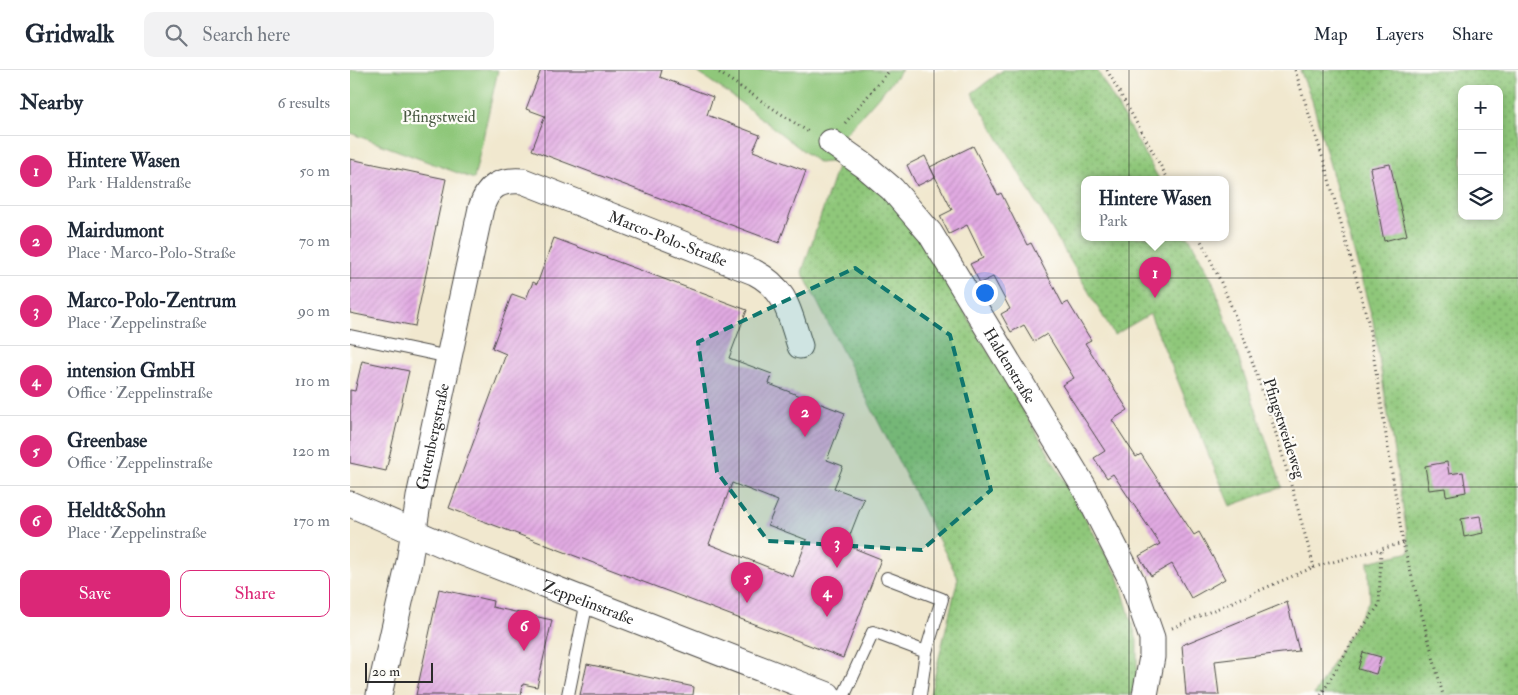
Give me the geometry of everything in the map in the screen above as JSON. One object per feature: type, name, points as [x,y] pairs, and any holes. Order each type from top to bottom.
[{"type":"street","name":"Haldenstraße","points":[[831,142],[865,166],[892,189],[930,233],[1096,510],[1132,581],[1152,638]]},
{"type":"street","name":"Marco-Polo-Straße","points":[[496,183],[511,180],[535,185],[769,280],[782,294],[800,346]]},
{"type":"street","name":"Gutenbergstraße","points":[[379,695],[481,208],[487,193],[496,183]]},
{"type":"street","name":"Zeppelinstraße","points":[[350,504],[453,550],[828,695]]},
{"type":"street","points":[[1145,695],[1152,657],[1152,638]]},
{"type":"lane","points":[[350,336],[449,357]]},
{"type":"lane","points":[[887,578],[942,599],[926,652],[920,695]]},
{"type":"lane","points":[[568,695],[587,601]]},
{"type":"lane","points":[[844,695],[873,632],[926,652]]},
{"type":"path","points":[[715,70],[807,132],[831,142],[890,70]]},
{"type":"path","points":[[1107,70],[1166,176]]},
{"type":"path","points":[[1295,70],[1325,165],[1368,321],[1403,543],[1443,695]]},
{"type":"path","name":"Pfingstweideweg","points":[[1200,241],[1239,327],[1289,480],[1314,567]]},
{"type":"path","points":[[1152,638],[1314,567],[1403,543]]},
{"type":"path","points":[[1321,695],[1351,644],[1378,605],[1380,549]]},
{"type":"highlighted area","points":[[855,268],[950,335],[991,490],[922,550],[768,541],[717,472],[698,342]]},
{"type":"green space","name":"Pfingstweid","points":[[350,70],[498,70],[474,179],[350,133]]},
{"type":"green space","points":[[694,70],[902,70],[840,140],[839,161],[819,163],[728,93]]},
{"type":"green space","points":[[1003,70],[1097,70],[1157,176],[1081,176],[1081,241],[1191,241],[1213,282],[1282,487],[1230,506],[1150,314],[1114,335],[972,93]]},
{"type":"green space","points":[[1300,70],[1518,70],[1518,695],[1314,695],[1370,599],[1368,562],[1410,552],[1373,321],[1312,100]]},
{"type":"green space","points":[[839,161],[888,198],[926,247],[1049,454],[1118,576],[1137,640],[1137,682],[1132,695],[930,695],[958,578],[802,272]]},
{"type":"building","points":[[541,70],[662,70],[660,77],[713,97],[707,115],[760,135],[753,151],[806,171],[779,243],[532,150],[545,116],[526,109]]},
{"type":"building","points":[[973,146],[998,195],[1001,193],[1027,245],[1031,243],[1063,305],[1068,302],[1091,340],[1085,343],[1128,410],[1112,420],[1136,457],[1141,454],[1194,535],[1199,532],[1225,579],[1191,598],[1172,564],[1151,576],[1139,556],[1160,544],[1113,474],[1107,478],[1094,458],[1105,451],[1062,385],[1074,378],[1047,334],[1034,342],[1024,325],[1011,332],[1001,314],[1010,309],[993,277],[980,283],[970,264],[983,258],[967,225],[949,234],[940,216],[952,210],[930,167]]},
{"type":"building","points":[[925,156],[935,177],[917,186],[907,165]]},
{"type":"building","points":[[350,159],[446,179],[415,326],[350,313]]},
{"type":"building","points":[[1390,164],[1407,235],[1384,241],[1370,168]]},
{"type":"building","points":[[554,238],[747,310],[729,358],[772,374],[769,384],[845,413],[827,460],[843,466],[834,488],[864,499],[846,545],[881,559],[843,658],[449,508],[506,354],[492,348],[512,294],[526,299],[533,282],[537,284]],"holes":[[[732,483],[778,501],[768,525],[807,540],[793,577],[709,544]]]},
{"type":"building","points":[[362,361],[409,371],[386,471],[350,463],[350,390],[355,391]]},
{"type":"building","points":[[1447,462],[1449,474],[1463,472],[1466,492],[1446,496],[1445,488],[1429,490],[1425,466]]},
{"type":"building","points":[[1480,516],[1483,533],[1464,537],[1461,519]]},
{"type":"building","points":[[439,589],[493,601],[492,607],[552,620],[537,687],[523,684],[521,695],[416,695]]},
{"type":"building","points":[[1287,602],[1299,651],[1215,661],[1219,695],[1186,695],[1182,645]]},
{"type":"building","points":[[1363,652],[1381,657],[1376,674],[1358,669]]},
{"type":"building","points":[[587,664],[694,687],[693,695],[580,695]]},
{"type":"place","name":"Hintere Wasen","points":[[1155,298]]},
{"type":"place","name":"Mairdumont","points":[[805,437]]},
{"type":"place","name":"Marco-Polo-Zentrum","points":[[837,568]]},
{"type":"place","name":"Greenbase","points":[[747,603]]},
{"type":"place","name":"intension GmbH","points":[[827,617]]},
{"type":"place","name":"Heldt&Sohn","points":[[524,651]]}]
